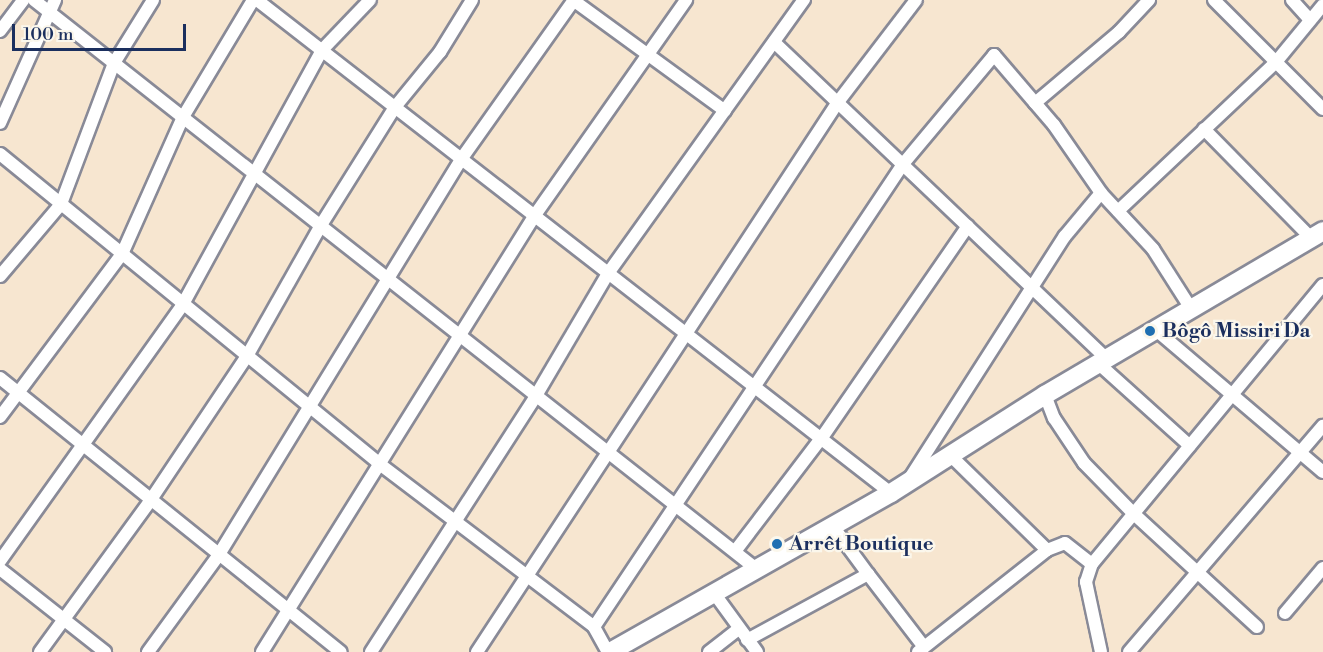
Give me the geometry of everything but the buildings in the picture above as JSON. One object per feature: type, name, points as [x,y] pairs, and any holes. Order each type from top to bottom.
[{"type":"main road","points":[[618,650],[755,568],[891,493],[1045,395],[1317,235]]},
{"type":"street","points":[[0,31],[23,0]]},
{"type":"street","points":[[34,0],[254,170],[457,336],[537,394],[736,550],[755,568]]},
{"type":"street","points":[[0,123],[48,11],[55,0]]},
{"type":"street","points":[[0,276],[61,204],[114,63],[153,0]]},
{"type":"street","points":[[0,417],[122,254],[183,117],[255,0],[823,436],[891,493]]},
{"type":"street","points":[[0,561],[84,447],[183,304],[254,170],[322,51],[370,0]]},
{"type":"street","points":[[40,652],[150,501],[247,356],[321,225],[395,107],[440,52],[472,0]]},
{"type":"street","points":[[148,652],[218,556],[462,158],[574,0],[725,111]]},
{"type":"street","points":[[262,652],[289,612],[377,462],[535,214],[686,0]]},
{"type":"street","points":[[371,652],[537,394],[609,272],[804,0]]},
{"type":"street","points":[[477,652],[838,102],[916,0]]},
{"type":"street","points":[[1035,103],[1119,32],[1149,0]]},
{"type":"street","points":[[1215,0],[1323,109]]},
{"type":"street","points":[[1292,0],[1310,20]]},
{"type":"street","points":[[1118,211],[1276,62],[1323,5]]},
{"type":"street","points":[[774,42],[1033,285],[1103,361],[1190,446]]},
{"type":"street","points":[[594,627],[903,164],[994,55],[1035,103],[1101,193],[1153,249],[1191,310]]},
{"type":"street","points":[[1204,129],[1317,235]]},
{"type":"street","points":[[0,154],[377,462],[594,627],[618,650]]},
{"type":"street","points":[[908,482],[1033,285],[1101,193]]},
{"type":"street","points":[[736,550],[823,436],[968,226]]},
{"type":"street","points":[[1101,652],[1086,582],[1092,564],[1323,285]]},
{"type":"street","points":[[1156,330],[1323,472]]},
{"type":"street","points":[[0,378],[218,556],[341,652]]},
{"type":"street","points":[[1045,395],[1070,444],[1134,514],[1257,627]]},
{"type":"street","points":[[1129,652],[1323,426]]},
{"type":"street","points":[[950,455],[1047,550]]},
{"type":"street","points":[[832,525],[921,649],[1047,550],[1065,543],[1092,564]]},
{"type":"street","points":[[1285,613],[1323,568]]},
{"type":"street","points":[[0,569],[105,652]]},
{"type":"street","points":[[747,640],[868,574]]},
{"type":"street","points":[[714,593],[757,652]]},
{"type":"street","points":[[709,652],[738,628]]},
{"type":"place","name":"Bôgô Missiri Da","points":[[1150,331]]},
{"type":"place","name":"Arrêt Boutique","points":[[777,544]]}]
